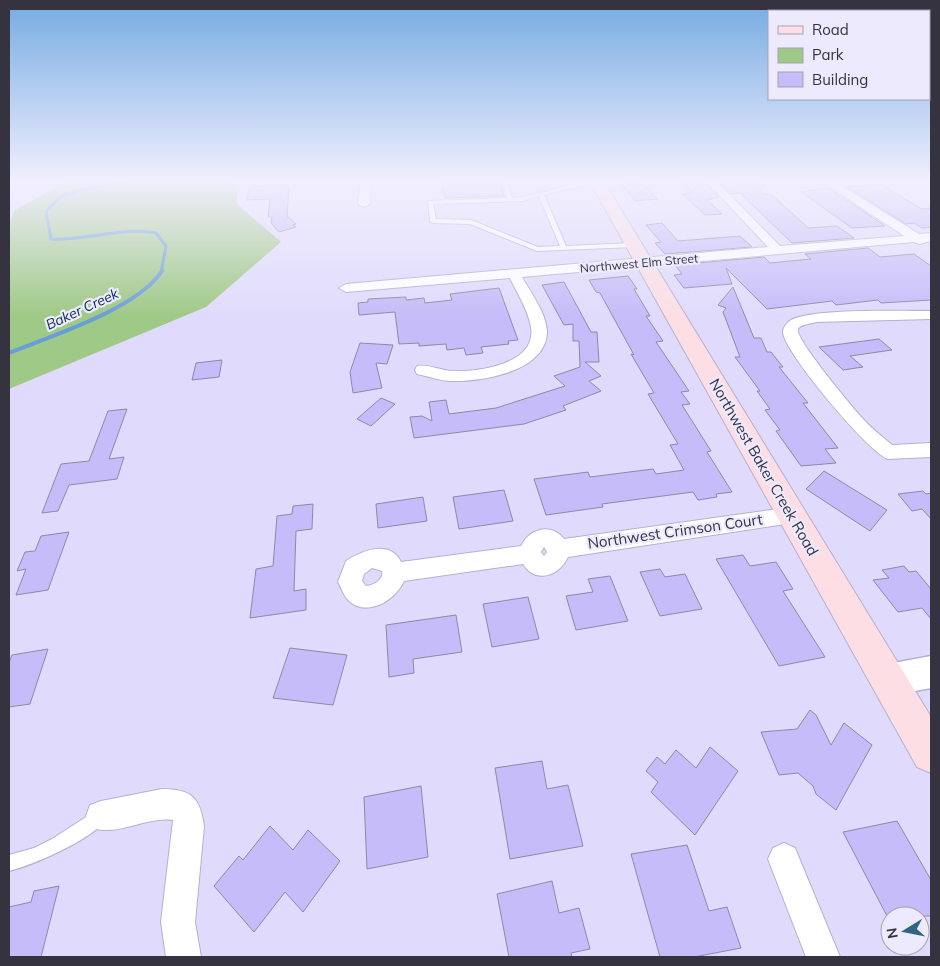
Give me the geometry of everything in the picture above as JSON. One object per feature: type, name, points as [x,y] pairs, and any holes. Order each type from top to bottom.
[{"type":"main road","name":"Northwest Baker Creek Road","points":[[622,227],[639,253],[931,753]]},
{"type":"street","points":[[755,227],[777,250]]},
{"type":"street","points":[[899,227],[931,248]]},
{"type":"street","name":"Northwest Elm Street","points":[[346,288],[514,273],[639,253],[777,250],[931,237]]},
{"type":"street","points":[[423,370],[452,376],[496,372],[513,367],[527,356],[536,345],[539,328],[514,273]]},
{"type":"street","points":[[931,315],[816,318],[796,323],[791,328],[790,334],[798,349],[857,424],[888,452],[931,450]]},
{"type":"street","name":"Northwest Crimson Court","points":[[394,573],[529,554],[529,546],[539,539],[552,541],[558,548],[792,515]]},
{"type":"street","points":[[888,680],[931,672]]},
{"type":"street","points":[[101,816],[162,804],[179,804],[187,813],[189,826],[178,922],[184,957]]},
{"type":"street","points":[[784,860],[823,957]]},
{"type":"lane","points":[[483,227],[537,249],[639,253]]},
{"type":"lane","points":[[555,227],[564,249]]},
{"type":"lane","points":[[9,863],[25,860],[59,846],[101,816]]},
{"type":"green space","points":[[9,227],[264,227],[281,242],[206,307],[9,389]]},
{"type":"building","points":[[275,227],[296,227],[279,232]]},
{"type":"building","points":[[648,227],[666,227],[678,241],[740,236],[752,247],[665,254],[655,243],[661,242]]},
{"type":"building","points":[[775,227],[839,227],[854,238],[792,243]]},
{"type":"building","points":[[868,248],[880,257],[914,254],[931,266],[931,300],[881,303],[878,300],[836,305],[832,301],[767,309],[726,268],[732,284],[684,288],[674,275],[682,274],[675,265],[764,257],[770,263],[811,259],[805,254]]},
{"type":"building","points":[[628,276],[637,289],[634,289],[650,316],[646,316],[663,341],[656,342],[689,391],[681,392],[690,404],[682,405],[711,451],[707,452],[732,492],[716,494],[717,497],[698,500],[693,492],[602,504],[603,507],[546,515],[534,479],[588,472],[590,477],[653,469],[656,474],[684,470],[670,445],[678,444],[648,394],[654,393],[631,354],[634,355],[600,293],[596,292],[589,280]]},
{"type":"building","points":[[564,282],[591,332],[597,332],[599,362],[585,362],[601,376],[589,381],[601,391],[563,406],[566,410],[524,424],[414,438],[410,417],[422,416],[432,421],[429,402],[446,400],[449,414],[496,408],[565,386],[554,376],[580,367],[579,341],[573,341],[573,324],[564,325],[542,285]]},
{"type":"building","points":[[733,287],[754,338],[761,338],[767,352],[771,352],[783,367],[779,367],[808,403],[803,403],[838,448],[825,449],[836,463],[801,466],[776,431],[780,430],[765,410],[770,409],[757,391],[760,391],[735,357],[740,357],[723,312],[726,308],[718,305]]},
{"type":"building","points":[[499,288],[518,340],[508,341],[509,344],[481,347],[483,353],[466,355],[464,348],[447,350],[446,344],[419,346],[419,343],[399,344],[395,312],[359,315],[358,303],[368,302],[368,299],[406,297],[406,300],[424,298],[425,303],[452,300],[450,294]]},
{"type":"building","points":[[879,339],[892,350],[850,356],[863,367],[843,370],[819,347]]},
{"type":"building","points":[[360,343],[393,345],[387,364],[376,363],[382,388],[353,393],[350,372]]},
{"type":"building","points":[[222,360],[219,377],[192,380],[196,363]]},
{"type":"building","points":[[381,398],[395,404],[371,426],[357,419]]},
{"type":"building","points":[[127,409],[109,459],[124,457],[117,479],[69,485],[58,511],[42,513],[61,464],[89,461],[108,411]]},
{"type":"building","points":[[824,471],[887,510],[870,531],[806,489]]},
{"type":"building","points":[[504,490],[513,521],[459,529],[453,497]]},
{"type":"building","points":[[923,491],[926,494],[931,493],[931,519],[922,509],[912,511],[898,494]]},
{"type":"building","points":[[423,497],[427,521],[378,528],[376,504]]},
{"type":"building","points":[[313,504],[312,529],[296,531],[294,591],[306,589],[306,610],[250,618],[256,569],[273,566],[277,516],[292,514],[293,506]]},
{"type":"building","points":[[69,532],[48,590],[16,595],[26,569],[17,571],[25,552],[35,551],[41,536]]},
{"type":"building","points":[[743,555],[750,566],[776,562],[793,589],[783,591],[825,657],[779,666],[716,559]]},
{"type":"building","points":[[904,566],[909,572],[916,571],[931,589],[931,619],[922,608],[898,612],[873,580],[889,578],[882,570]]},
{"type":"building","points":[[660,569],[665,577],[685,574],[702,609],[660,616],[640,572]]},
{"type":"building","points":[[610,576],[628,621],[576,630],[566,596],[593,592],[588,579]]},
{"type":"building","points":[[528,597],[539,639],[492,647],[483,604]]},
{"type":"building","points":[[456,615],[462,652],[413,659],[414,673],[389,677],[386,625]]},
{"type":"building","points":[[290,648],[347,655],[333,705],[273,698]]},
{"type":"building","points":[[48,649],[30,704],[9,707],[9,663],[12,655]]},
{"type":"building","points":[[810,710],[816,715],[831,745],[844,723],[872,745],[836,810],[816,794],[813,786],[798,773],[779,775],[761,732],[797,729]]},
{"type":"building","points":[[710,747],[738,771],[695,835],[651,792],[658,782],[646,771],[657,757],[665,764],[676,750],[696,768]]},
{"type":"building","points":[[542,761],[547,789],[568,785],[583,846],[510,859],[495,768]]},
{"type":"building","points":[[421,786],[428,857],[367,869],[364,797]]},
{"type":"building","points":[[897,821],[931,880],[931,916],[930,906],[882,906],[843,832]]},
{"type":"building","points":[[270,826],[293,850],[308,830],[340,861],[303,912],[285,892],[254,932],[214,886],[239,856],[243,860]]},
{"type":"building","points":[[687,845],[709,911],[727,907],[741,948],[694,957],[660,957],[631,854]]},
{"type":"building","points":[[552,881],[559,913],[579,908],[590,949],[571,953],[572,957],[509,957],[497,894]]},
{"type":"building","points":[[59,886],[41,957],[9,957],[9,907],[31,902],[34,891]]},
{"type":"waterway","name":"Baker Creek","points":[[49,227],[51,239],[77,238],[132,231],[156,233],[166,246],[161,272]]},
{"type":"waterway","name":"Baker Creek","points":[[9,353],[69,330],[114,309],[150,285],[161,272]]}]
